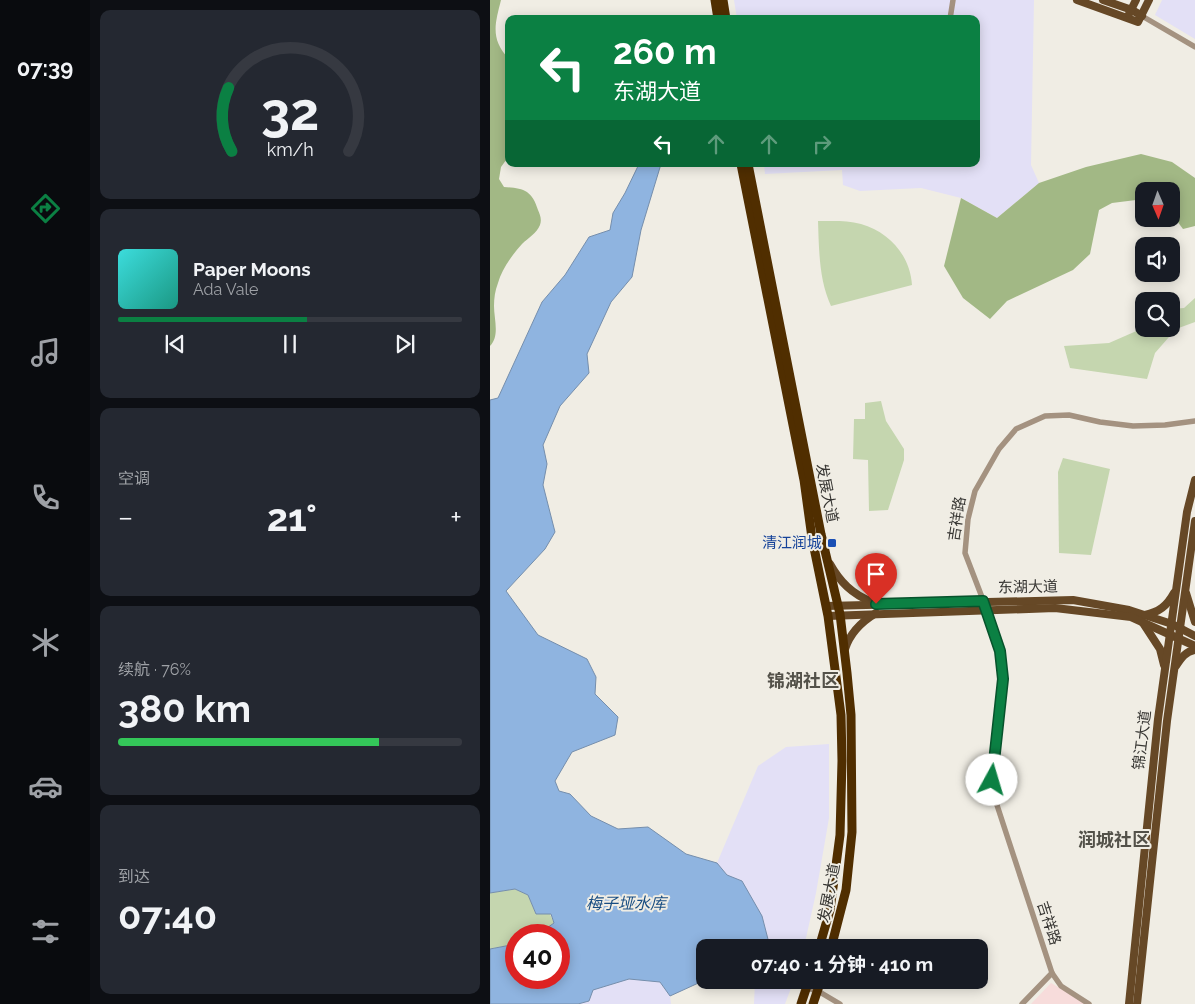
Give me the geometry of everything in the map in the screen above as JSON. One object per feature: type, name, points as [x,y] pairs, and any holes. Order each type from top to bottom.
[{"type":"highway","points":[[715,0],[717,15]]},
{"type":"highway","points":[[723,0],[725,15]]},
{"type":"highway","name":"发展大道","points":[[742,167],[804,480],[812,538],[828,616],[841,715],[840,835],[830,910],[822,939]]},
{"type":"highway","name":"发展大道","points":[[749,167],[827,559],[840,614],[845,651],[851,715],[852,832],[846,890],[833,939]]},
{"type":"highway","points":[[801,1004],[806,989]]},
{"type":"highway","points":[[813,1004],[818,991]]},
{"type":"main road","points":[[1077,0],[1130,13]]},
{"type":"main road","points":[[1103,0],[1140,19],[1149,0]]},
{"type":"main road","points":[[1130,13],[1136,0]]},
{"type":"main road","name":"锦江大道","points":[[1137,1004],[1166,731],[1180,638],[1181,588],[1187,512],[1195,480]]},
{"type":"main road","name":"锦江大道","points":[[1129,1004],[1143,860],[1165,670],[1172,624],[1195,521]]},
{"type":"main road","points":[[827,559],[837,577],[848,589],[876,604]]},
{"type":"main road","points":[[1165,670],[1160,649],[1144,619],[1169,603],[1181,588],[1195,622]]},
{"type":"main road","name":"东湖大道","points":[[826,606],[838,604],[1073,600],[1129,610],[1195,646]]},
{"type":"main road","name":"东湖大道","points":[[828,616],[840,614],[1055,608],[1172,624],[1195,636]]},
{"type":"main road","points":[[845,651],[848,641],[857,628],[876,613]]},
{"type":"main road","points":[[1174,670],[1183,656],[1190,650],[1195,650]]},
{"type":"street","points":[[951,15],[953,0]]},
{"type":"street","points":[[1140,19],[1195,47]]},
{"type":"street","name":"吉祥路","points":[[1090,1004],[1060,986],[1052,973],[995,799],[992,780],[1003,679],[1000,651],[965,553],[968,519],[974,491],[999,449],[1016,429],[1048,416],[1069,415],[1100,422],[1133,426],[1165,425],[1195,421]]},
{"type":"street","points":[[1022,1004],[1052,973]]},
{"type":"street","points":[[815,989],[840,1004]]},
{"type":"shaded area","points":[[734,0],[1034,0],[1031,165],[1039,183],[997,218],[961,198],[921,188],[860,191],[843,185],[842,170],[765,174],[764,167],[980,167],[980,15],[736,15]]},
{"type":"shaded area","points":[[1162,0],[1195,0],[1195,39],[1155,15]]},
{"type":"shaded area","points":[[829,744],[829,818],[806,939],[768,939],[762,916],[717,863],[758,766],[786,747]]},
{"type":"shaded area","points":[[629,979],[660,982],[670,996],[671,1004],[578,1004],[589,1001],[593,990]]},
{"type":"shaded area","points":[[1051,983],[1087,1004],[1031,1004]]},
{"type":"shaded area","points":[[755,989],[791,989],[785,1004],[754,1004]]},
{"type":"green space","points":[[490,0],[501,0],[496,31],[499,45],[505,54],[505,162],[501,167],[499,179],[504,187],[522,189],[530,194],[536,203],[541,221],[537,230],[511,257],[500,278],[494,300],[496,332],[490,346]]},
{"type":"green space","points":[[1141,154],[1172,162],[1195,178],[1195,226],[1183,229],[1180,225],[1180,182],[1135,182],[1135,200],[1112,203],[1099,210],[1090,254],[1073,270],[1007,301],[990,319],[963,298],[944,266],[961,198],[997,218],[1039,183],[1086,167]]},
{"type":"green space","points":[[818,221],[840,221],[861,224],[889,239],[896,246],[907,264],[912,285],[831,306],[822,275]]},
{"type":"green space","points":[[1195,298],[1195,322],[1180,328],[1180,308],[1184,308]]},
{"type":"green space","points":[[1135,332],[1135,337],[1169,337],[1155,353],[1147,379],[1070,368],[1064,346],[1109,343]]},
{"type":"green space","points":[[881,401],[886,421],[904,449],[904,460],[888,510],[869,511],[868,460],[853,459],[854,419],[865,419],[865,403]]},
{"type":"green space","points":[[1063,458],[1110,469],[1091,555],[1059,553],[1058,472]]},
{"type":"green space","points":[[515,889],[528,895],[536,914],[550,914],[554,923],[505,924],[505,946],[490,949],[490,893]]},
{"type":"water","name":"梅子垭水库","points":[[638,167],[660,167],[641,230],[632,277],[611,302],[587,354],[589,373],[560,406],[543,445],[547,464],[543,485],[555,532],[545,549],[506,591],[538,635],[587,659],[596,677],[595,694],[618,717],[615,735],[572,752],[555,781],[559,791],[570,794],[591,816],[618,829],[648,827],[686,854],[717,863],[727,875],[742,881],[762,916],[768,939],[696,939],[696,984],[670,996],[660,982],[629,979],[593,990],[589,1001],[578,1004],[490,1004],[490,949],[505,946],[505,989],[570,989],[570,924],[553,924],[554,923],[551,914],[536,914],[528,895],[515,889],[490,893],[490,400],[498,398],[542,302],[565,275],[589,237],[610,230],[613,213]]},
{"type":"place","name":"清江润城","points":[[832,543]]},
{"type":"district","name":"锦湖社区","points":[[803,681]]},
{"type":"district","name":"润城社区","points":[[1114,840]]},
{"type":"route","points":[[876,604],[983,601],[1000,651],[1003,679],[992,780]]}]
